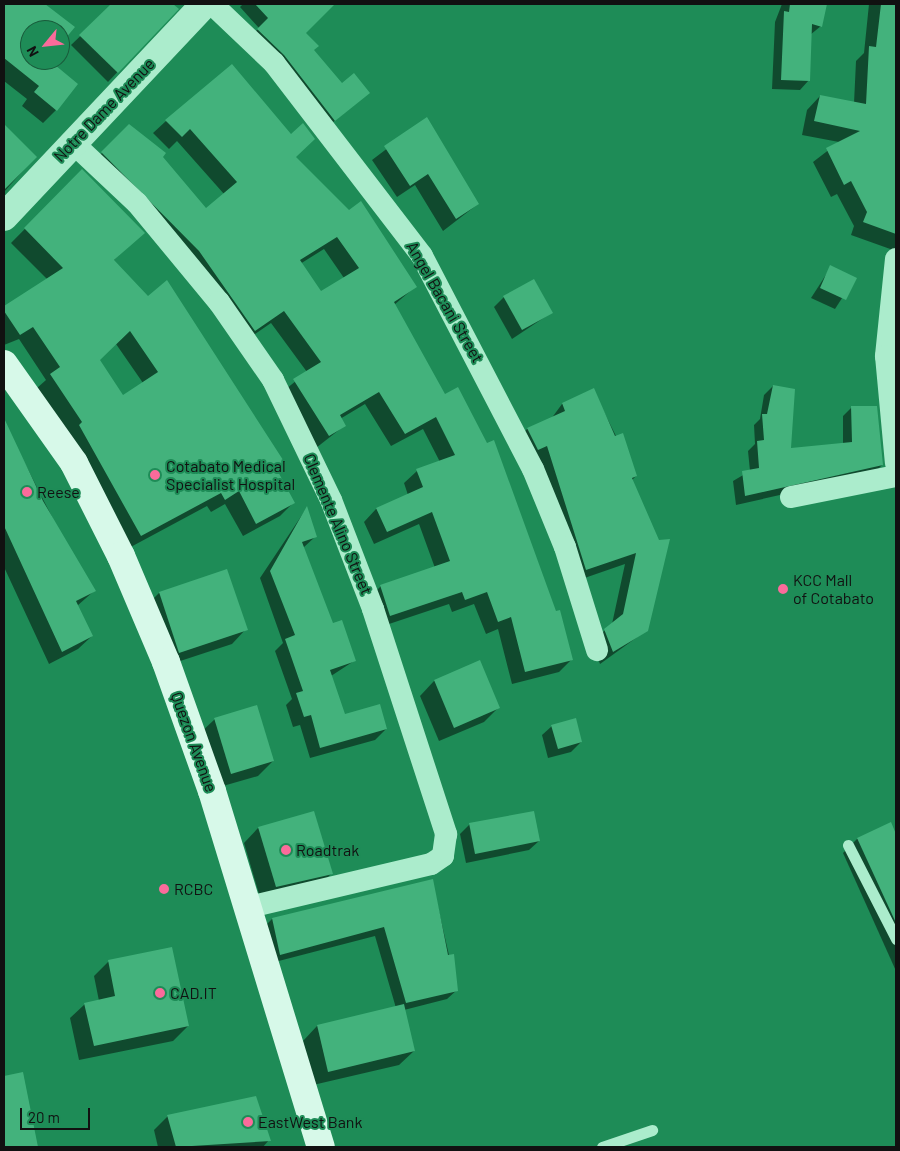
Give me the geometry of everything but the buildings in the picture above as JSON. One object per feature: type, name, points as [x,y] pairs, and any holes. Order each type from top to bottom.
[{"type":"main road","name":"Quezon Avenue","points":[[4,364],[74,463],[121,556],[166,662],[250,907],[321,1147]]},
{"type":"street","name":"Notre Dame Avenue","points":[[4,217],[72,142],[205,4]]},
{"type":"street","name":"Angel Bacani Street","points":[[212,4],[274,63],[422,256],[533,469],[565,547],[597,650]]},
{"type":"street","name":"Clemente Alino Street","points":[[72,142],[143,210],[219,302],[273,380],[331,500],[373,609],[446,834],[443,856],[431,864],[250,907]]},
{"type":"street","points":[[896,259],[886,356],[896,463]]},
{"type":"street","points":[[790,497],[896,476]]},
{"type":"lane","points":[[848,845],[896,939]]},
{"type":"lane","points":[[602,1147],[652,1130]]},
{"type":"place","name":"Cotabato Medical Specialist Hospital","points":[[155,475]]},
{"type":"place","name":"Reese","points":[[27,492]]},
{"type":"place","name":"KCC Mall of Cotabato","points":[[783,589]]},
{"type":"place","name":"Roadtrak","points":[[286,850]]},
{"type":"place","name":"RCBC","points":[[164,889]]},
{"type":"place","name":"CAD.IT","points":[[160,993]]},
{"type":"place","name":"EastWest Bank","points":[[248,1122]]}]
